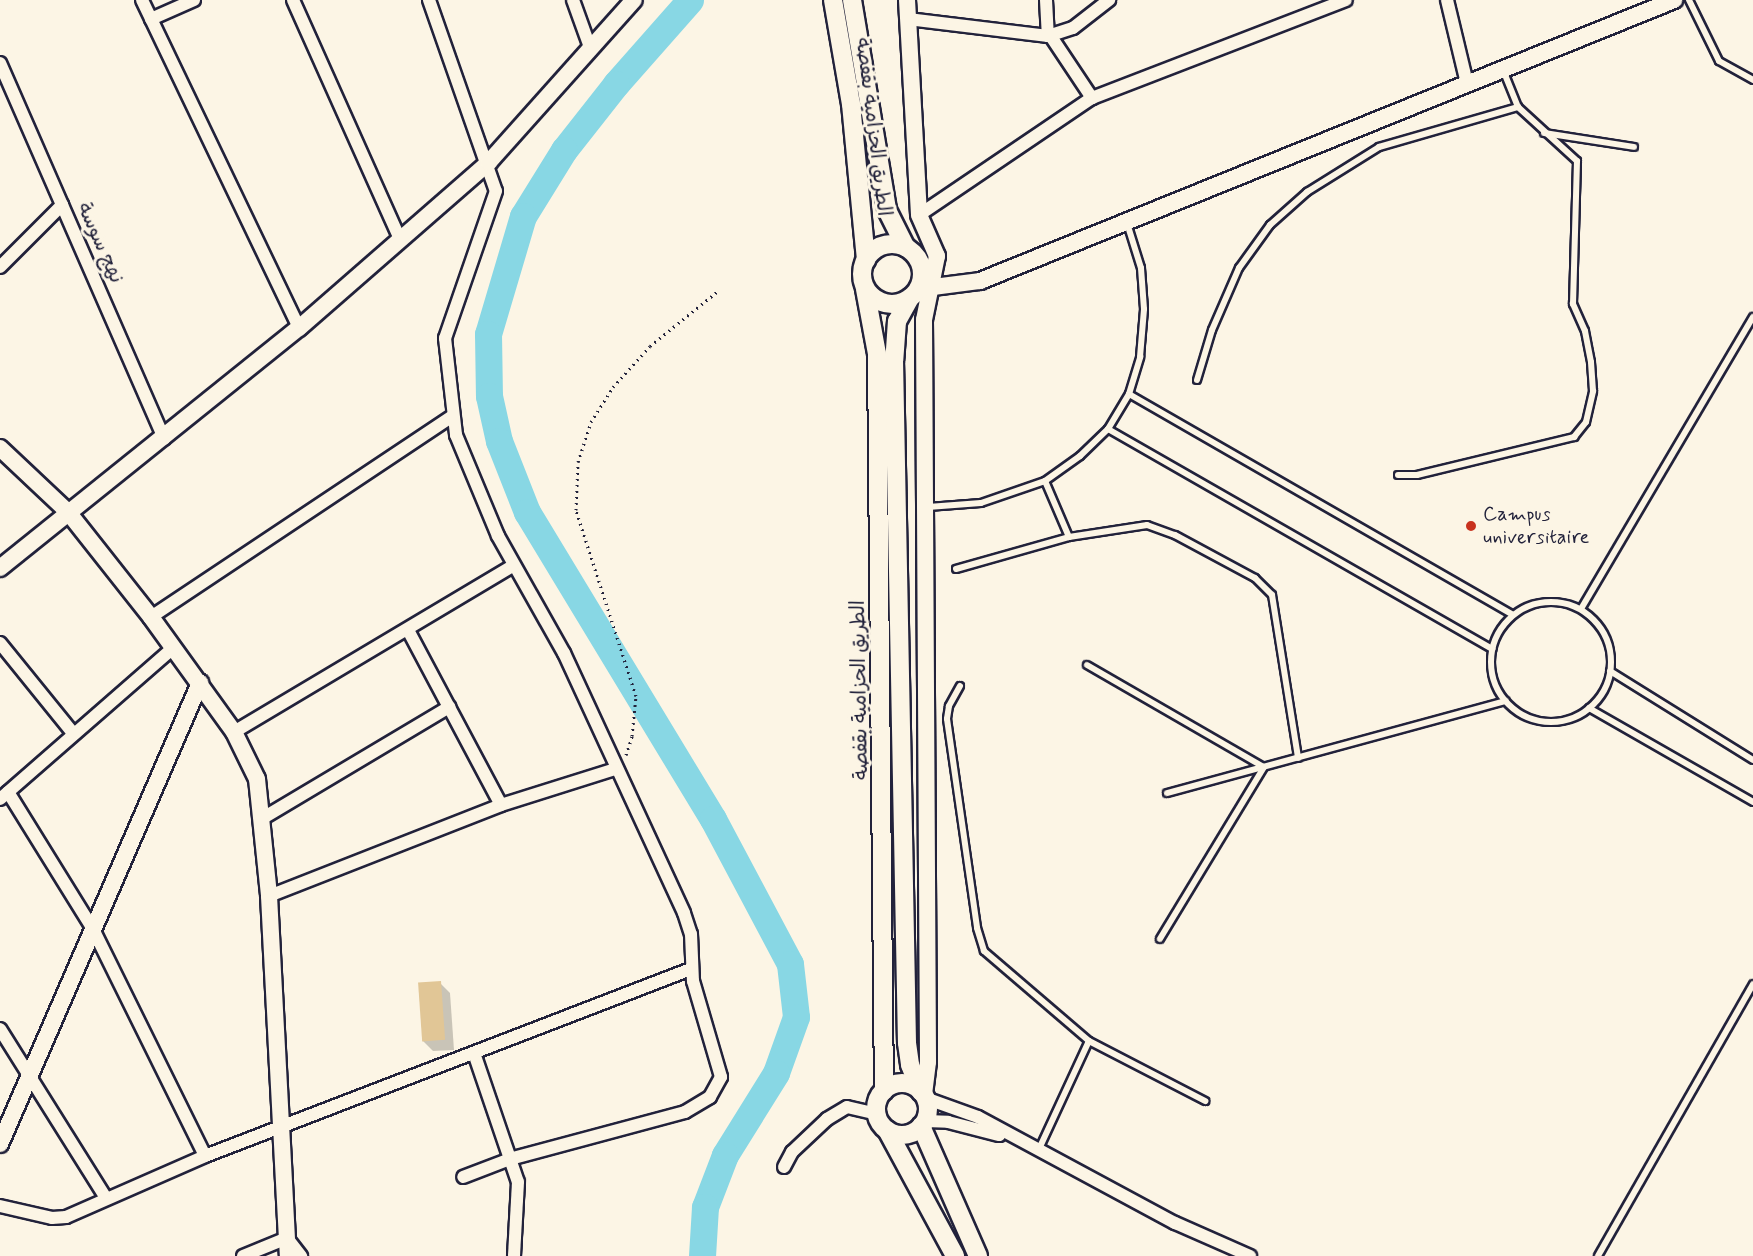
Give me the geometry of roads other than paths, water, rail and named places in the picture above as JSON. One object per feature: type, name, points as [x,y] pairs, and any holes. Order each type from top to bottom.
[{"type":"main road","name":"الطريق الحزامية بقفصة","points":[[833,0],[851,104],[866,260]]},
{"type":"main road","name":"الطريق الحزامية بقفصة","points":[[852,0],[887,210],[906,248]]},
{"type":"main road","points":[[881,246],[906,248],[924,283],[886,304],[865,289],[861,273],[866,260],[881,246]]},
{"type":"main road","name":"الطريق الحزامية بقفصة","points":[[923,1096],[910,1065],[907,1043],[894,371],[895,331],[924,283]]},
{"type":"main road","name":"الطريق الحزامية بقفصة","points":[[865,289],[877,354],[884,1090]]},
{"type":"main road","points":[[955,1256],[877,1114],[884,1090],[903,1084],[923,1096],[923,1124],[978,1256]]},
{"type":"main road","points":[[886,1130],[905,1135],[923,1124]]},
{"type":"street","points":[[142,0],[299,328]]},
{"type":"street","points":[[151,19],[194,0]]},
{"type":"street","points":[[293,0],[400,239]]},
{"type":"street","points":[[429,0],[489,162],[496,191],[495,203],[445,338],[452,416],[480,496],[513,566],[564,653],[615,769],[684,913],[691,934],[691,969],[720,1070],[718,1087],[710,1097],[686,1112],[510,1159],[463,1177]]},
{"type":"street","points":[[573,0],[591,50]]},
{"type":"street","points":[[0,568],[68,512],[164,439],[299,328],[489,162],[634,0]]},
{"type":"street","points":[[907,0],[919,215],[937,256],[924,283],[927,507],[928,1062],[923,1096],[978,1117],[1038,1152],[1175,1223],[1250,1256]]},
{"type":"street","points":[[1047,0],[1049,36],[1092,98]]},
{"type":"street","points":[[908,19],[1049,36],[1073,28],[1109,0]]},
{"type":"street","points":[[919,215],[1092,98],[1346,0]]},
{"type":"street","points":[[1446,0],[1467,83]]},
{"type":"street","points":[[924,283],[980,281],[1674,0]]},
{"type":"street","name":"نهج سوسة","points":[[0,63],[4,83],[62,205],[164,439]]},
{"type":"street","points":[[0,267],[62,205]]},
{"type":"street","points":[[151,617],[452,416]]},
{"type":"street","points":[[0,448],[68,512],[151,617],[234,732],[257,779],[269,896],[283,1126],[288,1256]]},
{"type":"street","points":[[234,732],[513,566]]},
{"type":"street","points":[[408,630],[501,805]]},
{"type":"street","points":[[0,643],[73,733]]},
{"type":"street","points":[[174,647],[4,795],[93,929],[205,1156]]},
{"type":"street","points":[[0,1144],[200,683]]},
{"type":"street","points":[[262,818],[449,707]]},
{"type":"street","points":[[269,896],[501,805],[615,769]]},
{"type":"street","points":[[0,1206],[60,1218],[205,1156],[691,969]]},
{"type":"street","points":[[0,1029],[106,1198]]},
{"type":"street","points":[[474,1053],[519,1192],[514,1256]]},
{"type":"street","points":[[784,1167],[792,1152],[826,1119],[847,1107],[877,1114]]},
{"type":"street","points":[[923,1124],[948,1122],[1014,1139]]},
{"type":"street","points":[[243,1256],[287,1238]]},
{"type":"street","points":[[287,1238],[301,1256]]},
{"type":"lane","points":[[1689,0],[1719,61],[1753,80]]},
{"type":"lane","points":[[1398,476],[1417,475],[1574,437],[1586,422],[1593,392],[1591,362],[1585,331],[1573,304],[1579,172],[1577,160],[1544,133],[1518,107],[1502,69]]},
{"type":"lane","points":[[1197,380],[1212,330],[1239,268],[1270,225],[1307,192],[1379,147],[1518,107]]},
{"type":"lane","points":[[1544,133],[1634,147]]},
{"type":"lane","points":[[927,507],[981,503],[1045,481],[1080,456],[1108,429],[1129,394],[1140,357],[1144,309],[1141,268],[1126,220]]},
{"type":"lane","points":[[1581,609],[1753,317]]},
{"type":"lane","points":[[1129,394],[1513,615]]},
{"type":"lane","points":[[1108,429],[1492,649]]},
{"type":"lane","points":[[1045,481],[1069,537]]},
{"type":"lane","points":[[956,569],[1069,537],[1155,525],[1265,584],[1272,595],[1298,758]]},
{"type":"lane","points":[[1546,602],[1581,609],[1605,635],[1610,671],[1603,691],[1589,708],[1573,717],[1537,720],[1506,701],[1496,686],[1492,649],[1500,630],[1513,615],[1546,602]]},
{"type":"lane","points":[[1087,665],[1264,767]]},
{"type":"lane","points":[[1610,671],[1753,760]]},
{"type":"lane","points":[[960,686],[949,706],[947,719],[977,928],[984,951],[1089,1041],[1205,1101]]},
{"type":"lane","points":[[1167,794],[1506,701]]},
{"type":"lane","points":[[1589,708],[1753,802]]},
{"type":"lane","points":[[1160,939],[1264,767]]},
{"type":"lane","points":[[1598,1256],[1753,984]]},
{"type":"lane","points":[[1038,1152],[1089,1041]]},
{"type":"waterway","points":[[690,0],[616,84],[564,150],[523,216],[488,334],[489,396],[499,441],[527,512],[713,819],[790,964],[796,1017],[776,1073],[725,1155],[705,1207],[702,1256]]},
{"type":"place","name":"Campus universitaire","points":[[1471,526]]}]
